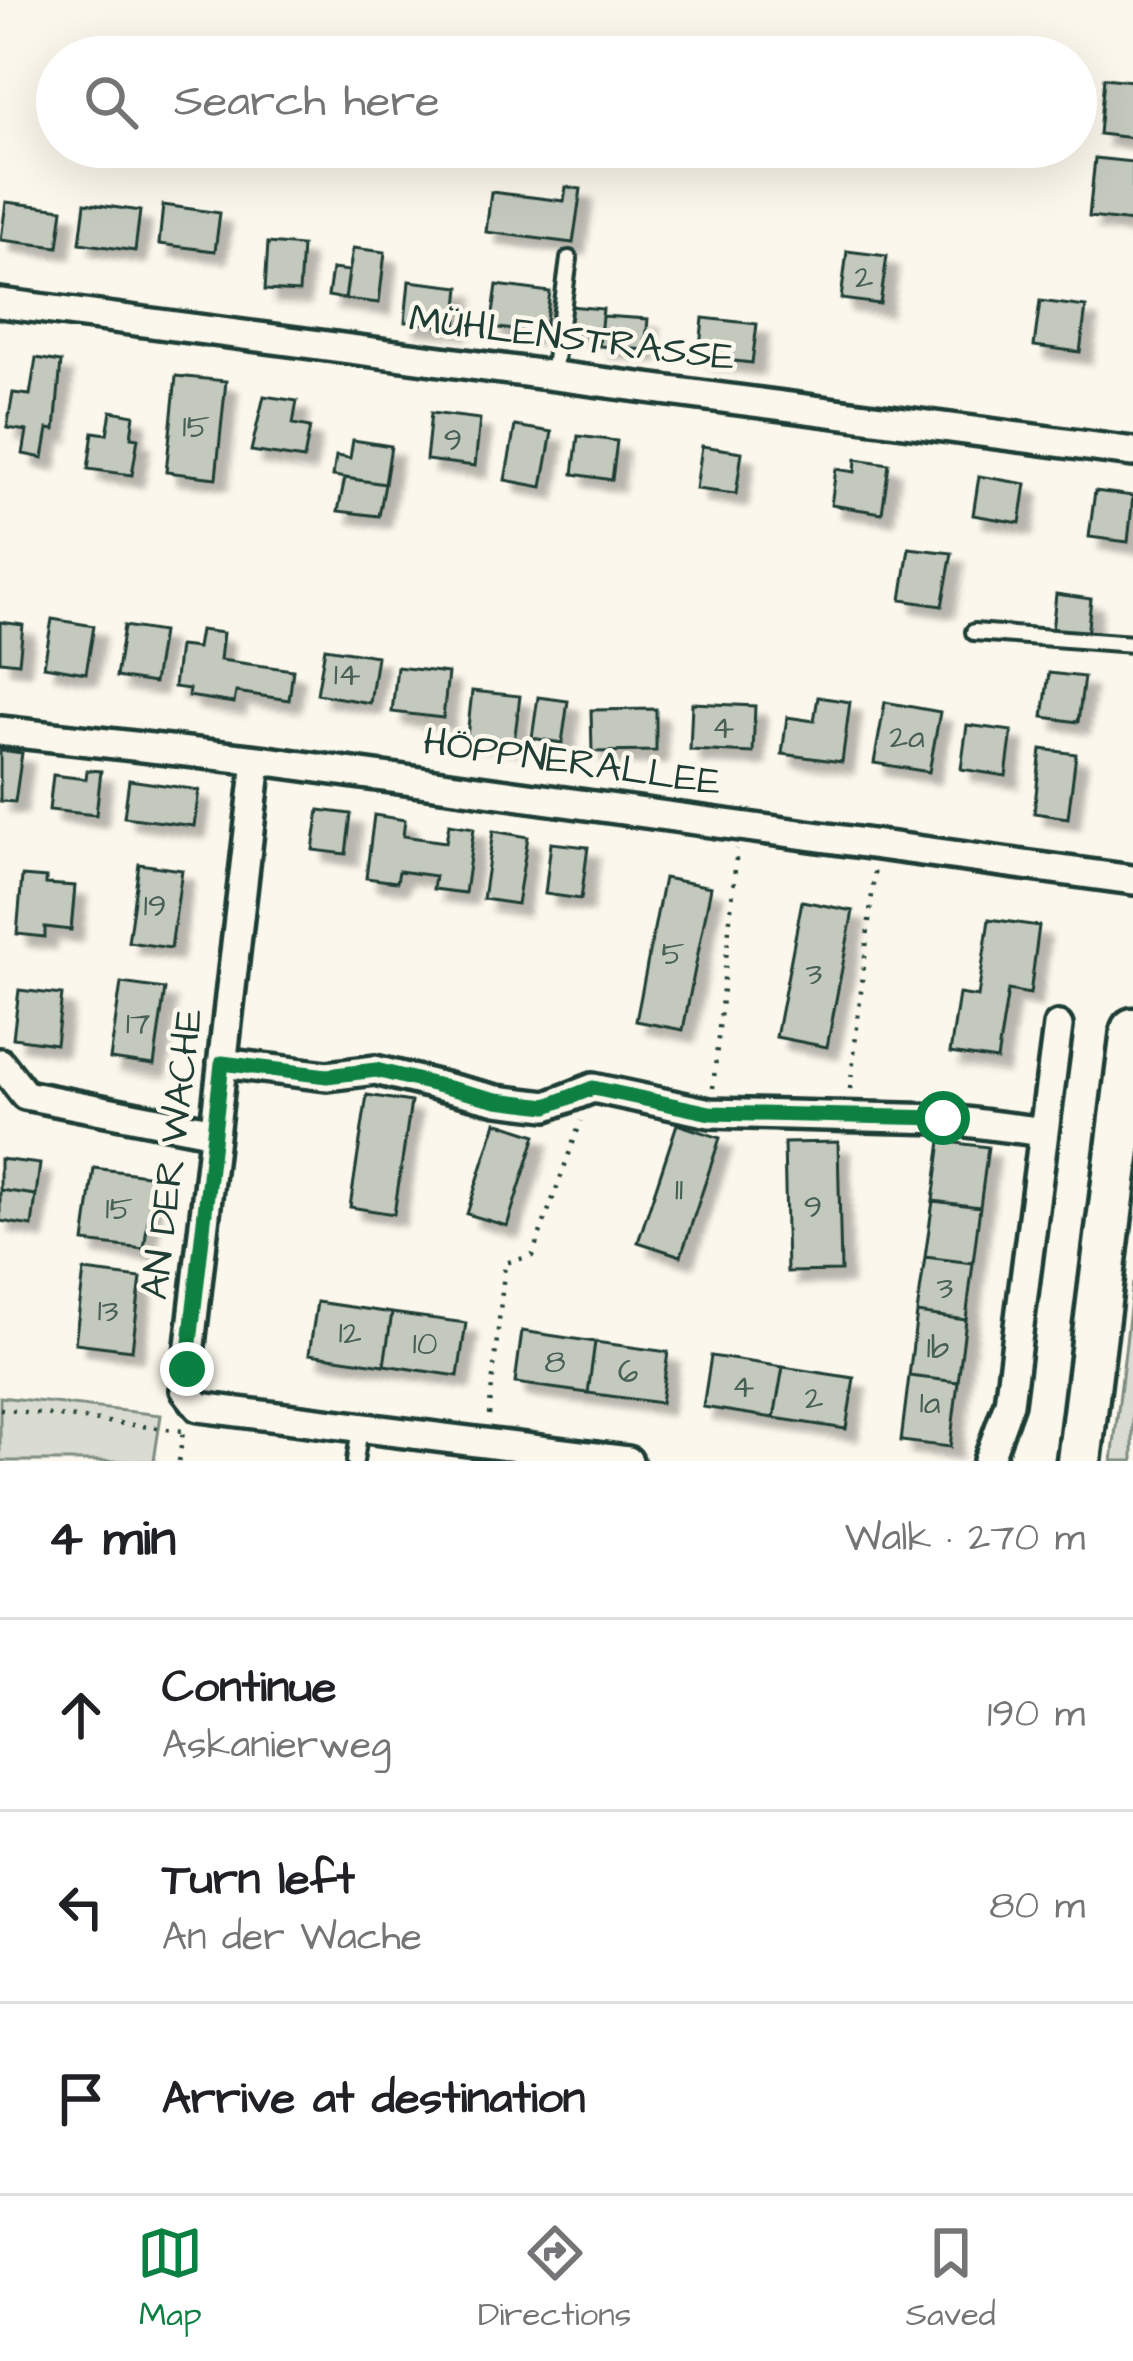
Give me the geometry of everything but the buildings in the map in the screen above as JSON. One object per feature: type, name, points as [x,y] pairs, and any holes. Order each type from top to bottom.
[{"type":"main road","points":[[1079,1461],[1126,1138],[1133,1030]]},
{"type":"street","name":"MÜHLENSTRASSE","points":[[0,303],[1133,452]]},
{"type":"street","name":"HÖPPNERALLEE","points":[[0,731],[256,761],[1133,880]]},
{"type":"street","name":"AN DER WACHE","points":[[256,761],[185,1389],[199,1407],[628,1461]]},
{"type":"street","points":[[988,1461],[1009,1403],[1058,1026]]},
{"type":"street","points":[[0,1063],[25,1095],[214,1132]]},
{"type":"street","points":[[222,1063],[327,1076],[376,1070],[497,1100],[547,1106],[593,1088],[710,1113],[943,1118],[1044,1132]]},
{"type":"lane","points":[[553,375],[569,259]]},
{"type":"lane","points":[[974,632],[1133,644]]},
{"type":"lane","points":[[355,1461],[360,1428]]},
{"type":"path","points":[[710,1113],[739,825]]},
{"type":"path","points":[[846,1118],[878,844]]},
{"type":"path","points":[[486,1442],[505,1263],[532,1256],[593,1088]]},
{"type":"path","points":[[0,1409],[183,1431],[179,1461]]},
{"type":"shaded area","points":[[1133,1283],[1133,1461],[1112,1461]]},
{"type":"shaded area","points":[[0,1397],[161,1415],[154,1461],[0,1461]]},
{"type":"route","points":[[187,1369],[222,1063],[327,1076],[376,1070],[497,1100],[547,1106],[593,1088],[710,1113],[943,1118]]}]
